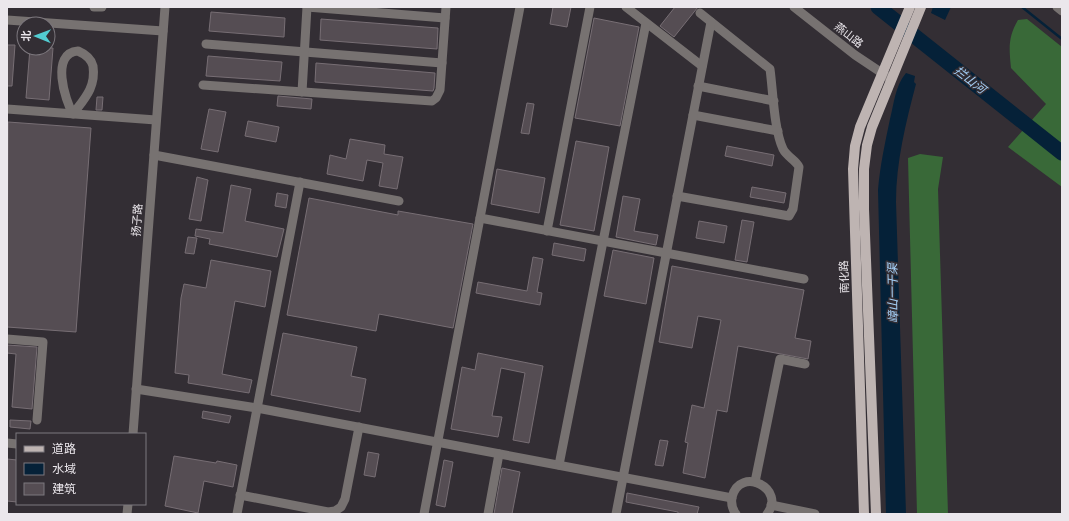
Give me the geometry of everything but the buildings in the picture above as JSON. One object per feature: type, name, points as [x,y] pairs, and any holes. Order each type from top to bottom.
[{"type":"main road","name":"南化路","points":[[876,514],[864,169],[867,145],[887,76],[917,7]]},
{"type":"main road","name":"南化路","points":[[864,514],[853,169],[855,146],[860,127],[887,76]]},
{"type":"street","points":[[94,7],[102,7]]},
{"type":"street","name":"扬子路","points":[[133,433],[165,7]]},
{"type":"street","points":[[302,92],[307,7],[445,18]]},
{"type":"street","points":[[203,85],[432,101],[439,94],[446,7]]},
{"type":"street","points":[[424,514],[520,7]]},
{"type":"street","points":[[547,231],[590,7]]},
{"type":"street","points":[[626,7],[702,66]]},
{"type":"street","name":"燕山路","points":[[794,7],[855,56],[887,76]]},
{"type":"street","points":[[1057,7],[1062,11]]},
{"type":"street","points":[[677,196],[789,216],[793,209],[799,167],[798,164],[787,155],[781,142],[778,131],[770,69],[700,13]]},
{"type":"street","points":[[7,20],[163,31]]},
{"type":"street","points":[[616,514],[711,22]]},
{"type":"street","points":[[560,465],[646,23]]},
{"type":"street","points":[[206,44],[442,63]]},
{"type":"street","points":[[78,51],[84,53],[92,63],[94,80],[88,94],[73,114],[65,95],[62,73],[64,62],[68,55],[78,51]]},
{"type":"street","points":[[698,86],[774,101]]},
{"type":"street","points":[[7,109],[156,120]]},
{"type":"street","points":[[693,115],[778,131]]},
{"type":"street","points":[[154,155],[399,201]]},
{"type":"street","points":[[237,514],[300,182]]},
{"type":"street","points":[[480,218],[804,279]]},
{"type":"street","points":[[7,340],[43,342],[37,420]]},
{"type":"street","points":[[755,482],[780,359],[805,364]]},
{"type":"street","points":[[136,389],[257,408],[732,498]]},
{"type":"street","points":[[240,495],[328,512],[335,511],[341,507],[345,499],[359,427]]},
{"type":"street","points":[[488,514],[499,454]]},
{"type":"street","points":[[736,514],[732,505],[732,498],[737,487],[749,481],[761,484],[766,488],[771,499],[771,505],[767,514]]},
{"type":"street","points":[[771,505],[815,514]]},
{"type":"green space","points":[[1027,19],[1062,47],[1062,187],[1008,147],[1046,104],[1011,68],[1010,49],[1012,32],[1018,20]]},
{"type":"green space","points":[[920,154],[943,157],[938,189],[948,514],[917,514],[908,158]]},
{"type":"water","points":[[933,7],[951,7],[945,20],[931,13]]},
{"type":"water","name":"嶂山一干渠","points":[[906,73],[915,76],[914,82],[916,84],[905,127],[896,187],[896,202],[906,514],[886,514],[878,190],[883,154],[894,101],[899,84]]},
{"type":"waterway","name":"拦山河","points":[[878,7],[1062,153]]},
{"type":"waterway","points":[[1022,7],[1062,39]]}]
